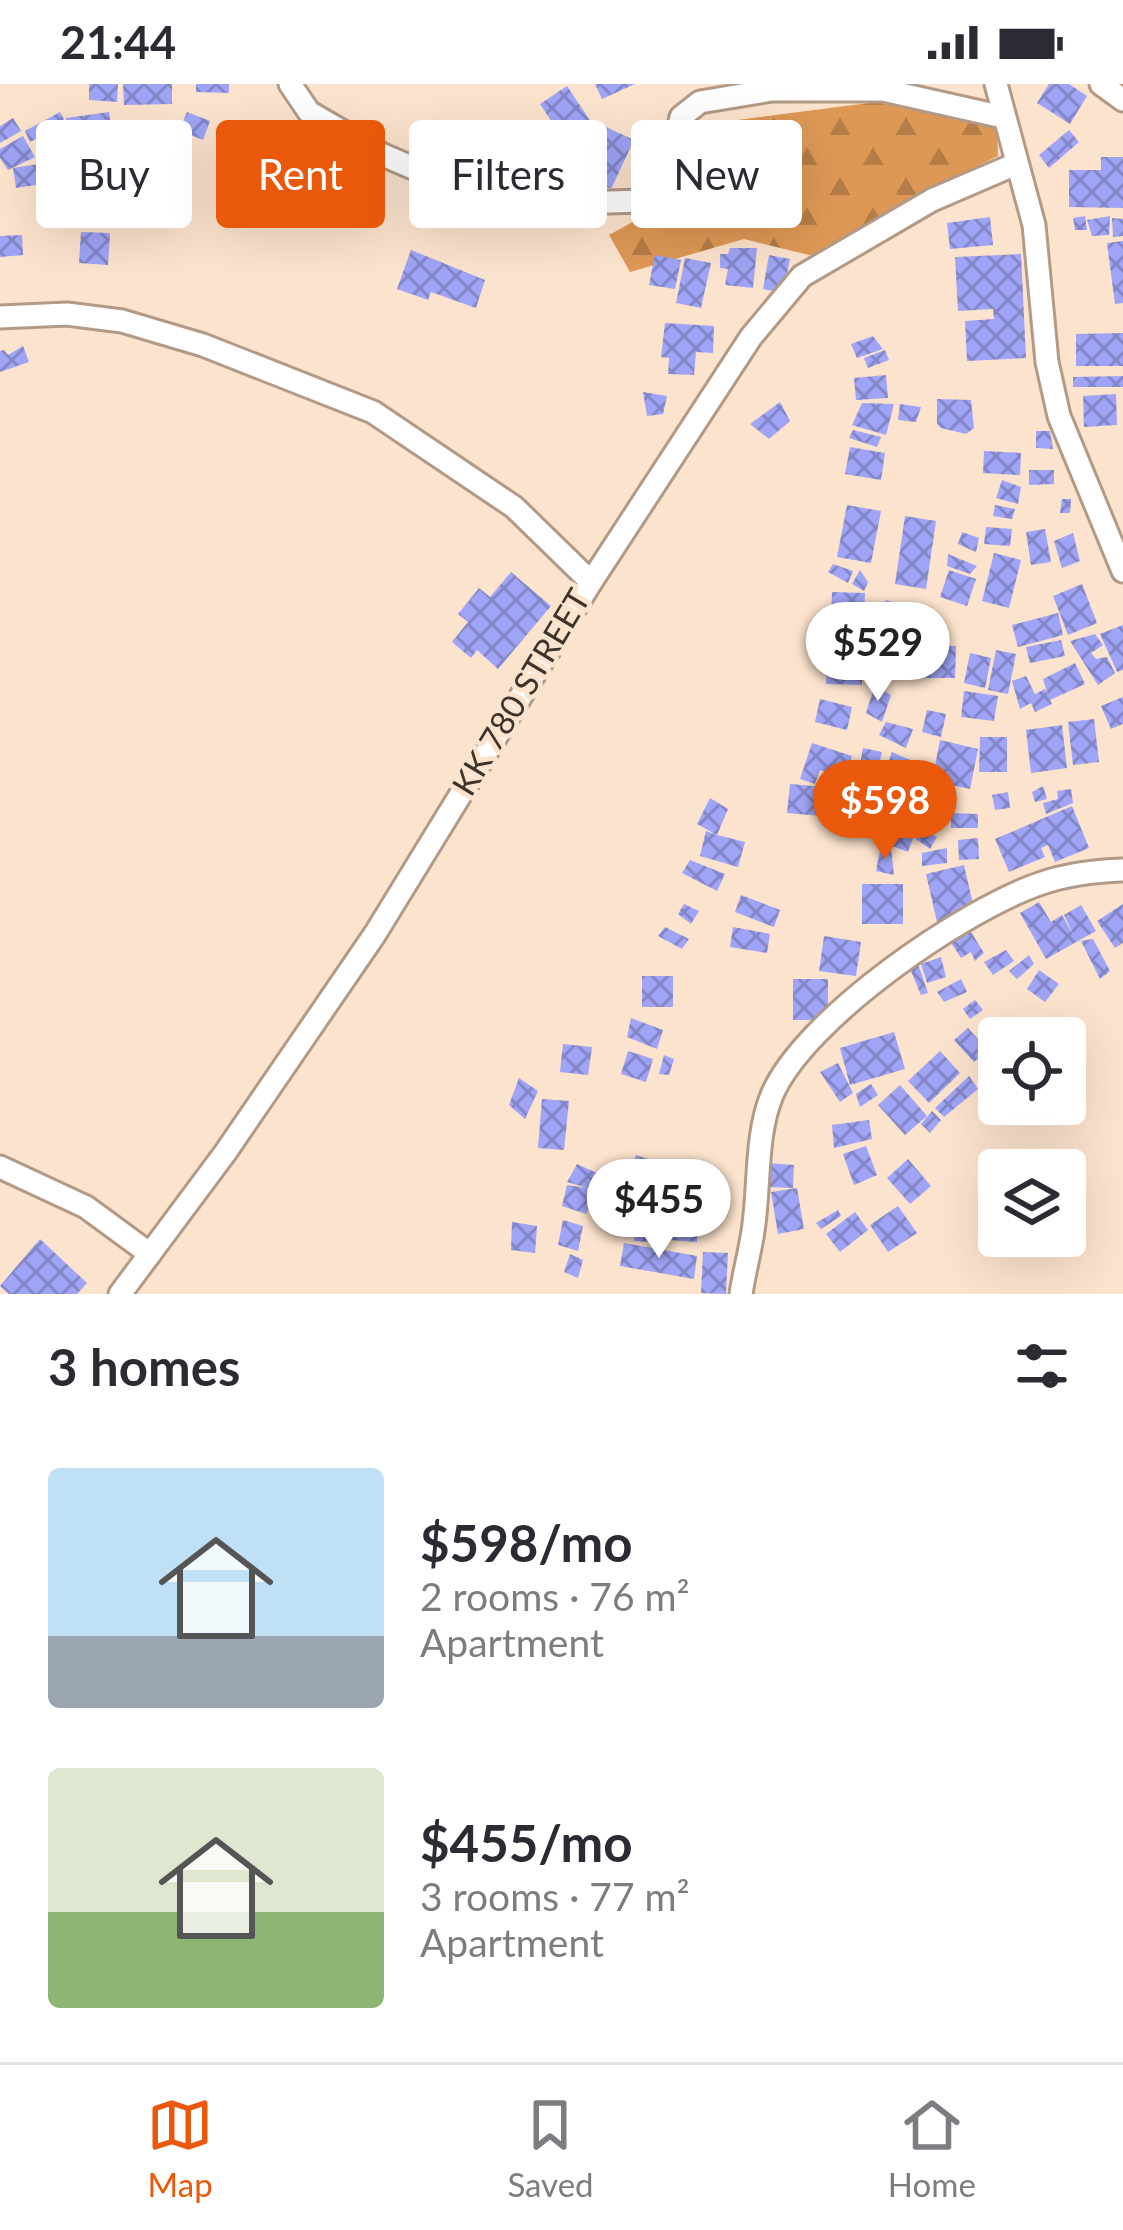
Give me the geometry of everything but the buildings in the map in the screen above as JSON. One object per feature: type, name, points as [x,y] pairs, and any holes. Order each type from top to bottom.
[{"type":"street","points":[[290,84],[309,112],[383,155],[469,192],[542,204],[642,201],[656,196],[669,180],[681,117],[700,102],[772,90],[883,90],[1004,117]]},
{"type":"street","points":[[996,84],[1034,225],[1048,362],[1059,416],[1123,571]]},
{"type":"street","points":[[1101,84],[1123,100]]},
{"type":"street","points":[[591,582],[751,338],[802,275],[932,200],[1016,164]]},
{"type":"street","name":"KK 780 STREET","points":[[0,317],[67,314],[122,321],[203,345],[373,412],[514,507],[591,582],[375,934],[225,1153],[120,1294]]},
{"type":"street","points":[[741,1294],[753,1233],[764,1126],[771,1098],[799,1050],[896,962],[1007,897],[1074,874],[1123,870]]},
{"type":"street","points":[[0,1167],[86,1207],[150,1254]]},
{"type":"green space","points":[[876,102],[997,127],[998,156],[920,194],[813,256],[744,239],[630,272],[609,235],[631,223],[631,228],[802,228],[802,120],[738,120]]}]
